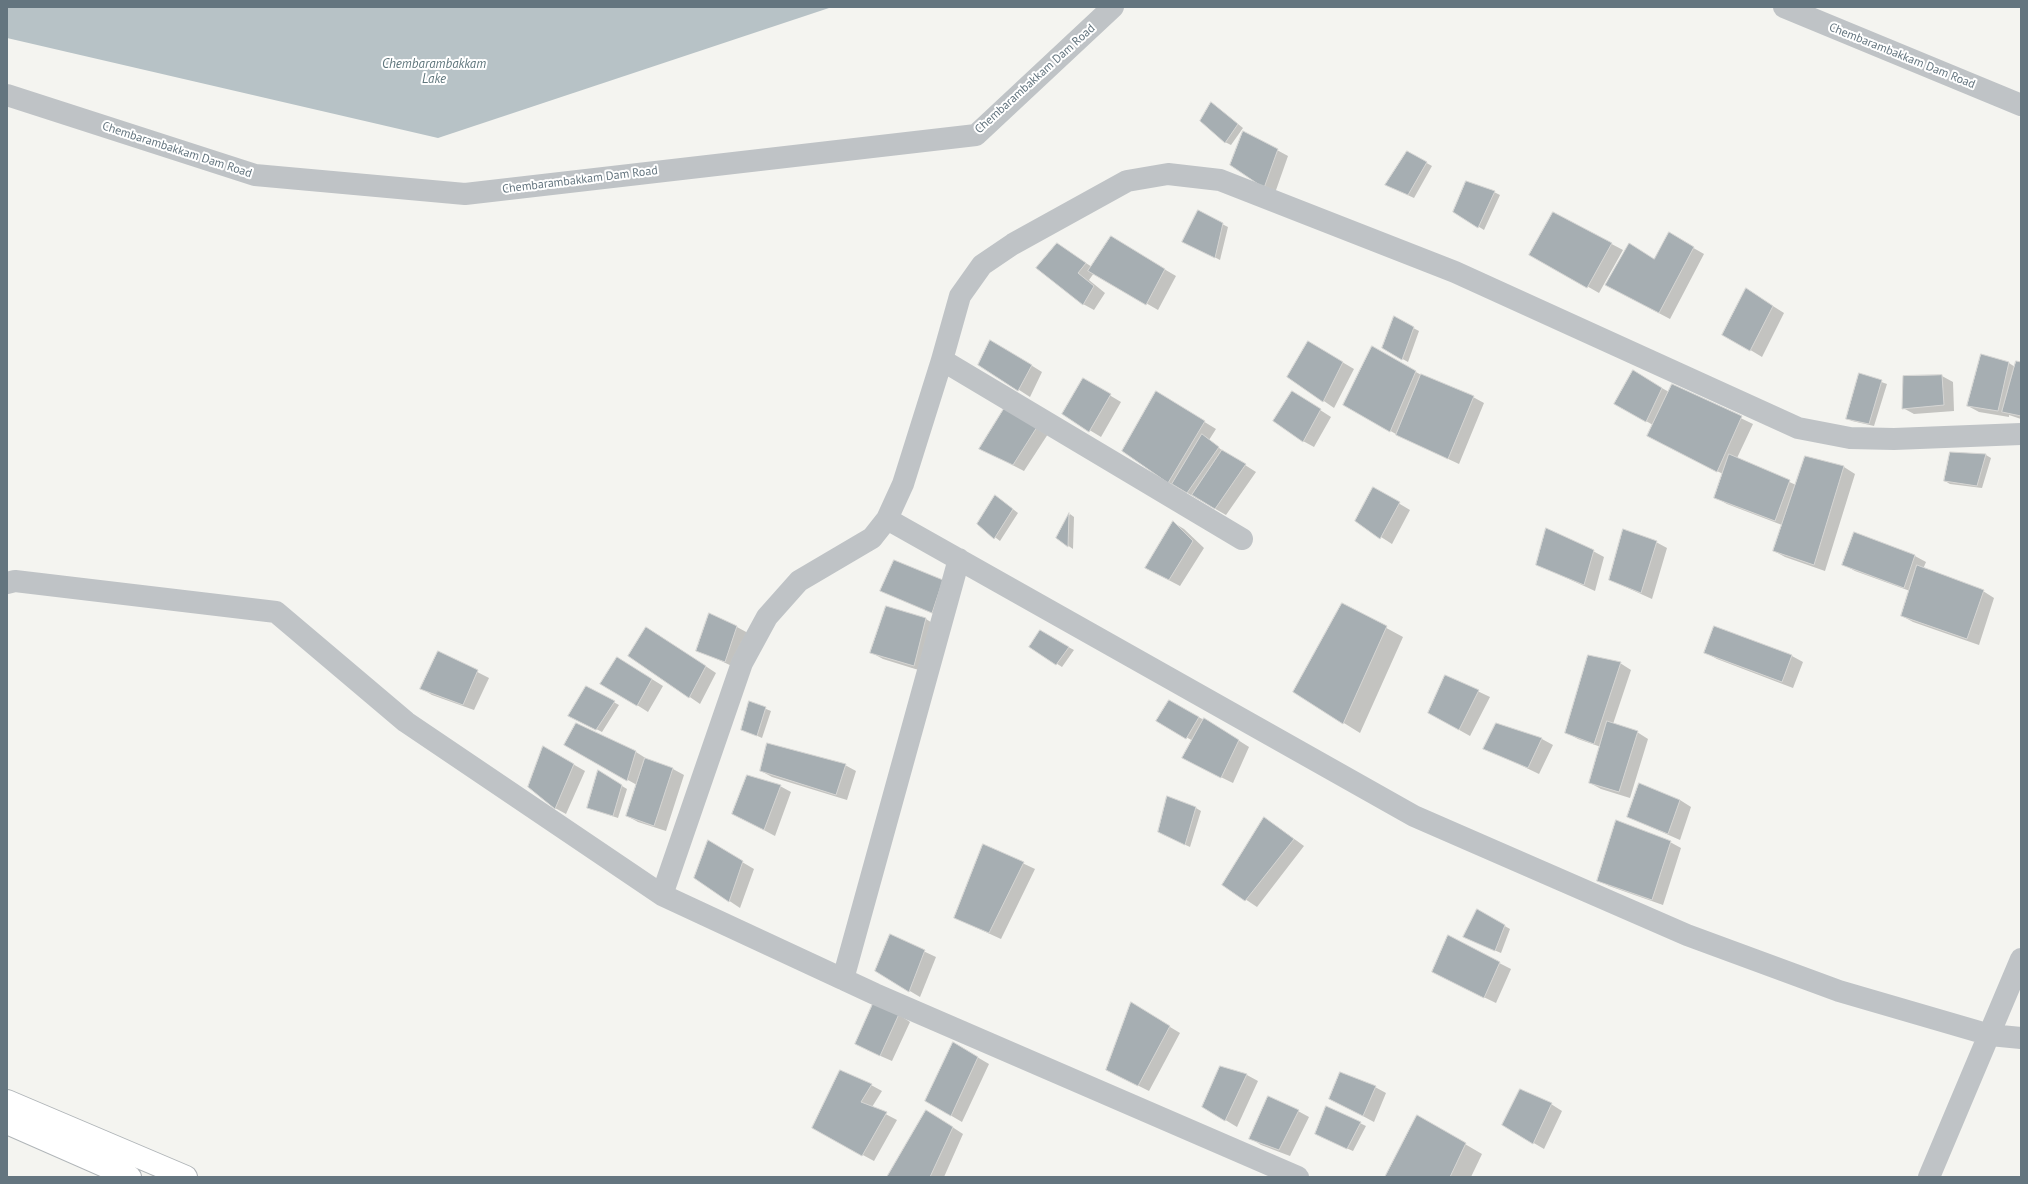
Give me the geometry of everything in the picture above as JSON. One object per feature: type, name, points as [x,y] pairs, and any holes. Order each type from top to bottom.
[{"type":"main road","points":[[7,1101],[186,1177]]},
{"type":"main road","points":[[7,1123],[130,1177]]},
{"type":"street","name":"Chembarambakkam Dam Road","points":[[7,95],[254,175],[466,194],[976,135],[1114,7]]},
{"type":"street","name":"Chembarambakkam Dam Road","points":[[1784,7],[2021,105]]},
{"type":"street","points":[[662,895],[742,663],[767,617],[799,581],[872,538],[888,519],[902,484],[942,360],[960,296],[982,265],[1013,244],[1127,181],[1168,174],[1220,180],[1454,272],[1798,428],[1850,438],[1894,439],[2021,434]]},
{"type":"street","points":[[942,360],[1242,539]]},
{"type":"street","points":[[888,519],[1414,816],[1687,935],[1839,991],[1990,1035],[2021,1038]]},
{"type":"street","points":[[843,979],[959,559]]},
{"type":"street","points":[[7,583],[15,581],[276,612],[406,722],[662,895],[843,979],[1298,1177]]},
{"type":"street","points":[[1929,1177],[2021,959]]},
{"type":"water","name":"Chembarambakkam Lake","points":[[7,7],[832,7],[438,138],[7,38]]},
{"type":"building","points":[[1211,102],[1238,124],[1225,143],[1200,121]]},
{"type":"building","points":[[1243,131],[1278,149],[1264,188],[1230,165]]},
{"type":"building","points":[[1407,151],[1427,162],[1408,195],[1385,185]]},
{"type":"building","points":[[1466,181],[1495,191],[1478,228],[1453,212]]},
{"type":"building","points":[[1198,210],[1223,223],[1215,258],[1182,242]]},
{"type":"building","points":[[1553,212],[1612,243],[1587,288],[1529,255]]},
{"type":"building","points":[[1669,232],[1694,247],[1659,313],[1605,285],[1629,243],[1654,259]]},
{"type":"building","points":[[1111,236],[1165,269],[1146,305],[1088,271]]},
{"type":"building","points":[[1057,243],[1086,263],[1078,273],[1094,286],[1083,305],[1036,268]]},
{"type":"building","points":[[1746,288],[1773,306],[1750,351],[1722,335]]},
{"type":"building","points":[[1394,316],[1414,327],[1402,360],[1382,348]]},
{"type":"building","points":[[990,340],[1032,365],[1018,391],[978,365]]},
{"type":"building","points":[[1308,341],[1343,362],[1323,402],[1287,377]]},
{"type":"building","points":[[1372,346],[1416,371],[1390,432],[1343,405]]},
{"type":"building","points":[[1981,354],[2009,362],[1998,411],[1967,406]]},
{"type":"building","points":[[2016,361],[2021,362],[2021,416],[2002,412]]},
{"type":"building","points":[[1633,370],[1662,388],[1646,422],[1614,404]]},
{"type":"building","points":[[1859,373],[1882,380],[1869,424],[1846,419]]},
{"type":"building","points":[[1421,374],[1474,396],[1448,459],[1396,435]]},
{"type":"building","points":[[1942,375],[1944,405],[1902,409],[1903,376]]},
{"type":"building","points":[[1083,378],[1111,394],[1089,432],[1062,414]]},
{"type":"building","points":[[1672,384],[1742,416],[1717,472],[1647,436]]},
{"type":"building","points":[[1156,391],[1205,421],[1168,483],[1122,451]]},
{"type":"building","points":[[1292,391],[1321,409],[1303,442],[1273,421]]},
{"type":"building","points":[[1005,407],[1037,427],[1013,465],[979,449]]},
{"type":"building","points":[[1202,434],[1219,447],[1187,493],[1172,484]]},
{"type":"building","points":[[1222,450],[1246,464],[1215,509],[1192,495]]},
{"type":"building","points":[[1950,452],[1986,454],[1977,486],[1944,481]]},
{"type":"building","points":[[1729,454],[1790,480],[1775,521],[1714,498]]},
{"type":"building","points":[[1805,456],[1844,466],[1814,565],[1773,551]]},
{"type":"building","points":[[1373,487],[1400,502],[1380,539],[1355,521]]},
{"type":"building","points":[[995,495],[1013,509],[994,539],[977,524]]},
{"type":"building","points":[[1069,513],[1068,547],[1056,538]]},
{"type":"building","points":[[1173,521],[1193,541],[1169,580],[1145,568]]},
{"type":"building","points":[[1546,528],[1594,550],[1584,585],[1536,565]]},
{"type":"building","points":[[1623,529],[1657,541],[1641,593],[1609,580]]},
{"type":"building","points":[[1854,532],[1915,555],[1904,588],[1842,565]]},
{"type":"building","points":[[894,560],[943,580],[932,613],[880,591]]},
{"type":"building","points":[[1917,565],[1984,590],[1967,639],[1901,616]]},
{"type":"building","points":[[1342,603],[1387,626],[1343,724],[1293,692]]},
{"type":"building","points":[[886,606],[926,618],[914,666],[870,653]]},
{"type":"building","points":[[709,613],[737,626],[725,662],[696,651]]},
{"type":"building","points":[[1714,626],[1792,655],[1782,682],[1704,653]]},
{"type":"building","points":[[646,627],[706,666],[689,698],[628,656]]},
{"type":"building","points":[[1040,630],[1069,647],[1056,665],[1029,647]]},
{"type":"building","points":[[438,651],[478,670],[463,705],[420,689]]},
{"type":"building","points":[[1588,655],[1621,662],[1594,744],[1565,733]]},
{"type":"building","points":[[617,657],[652,679],[637,706],[600,684]]},
{"type":"building","points":[[1445,675],[1479,690],[1459,730],[1428,713]]},
{"type":"building","points":[[586,686],[615,701],[596,730],[568,716]]},
{"type":"building","points":[[1169,700],[1199,717],[1186,739],[1156,721]]},
{"type":"building","points":[[749,701],[766,707],[757,736],[741,730]]},
{"type":"building","points":[[1204,718],[1239,740],[1221,778],[1182,758]]},
{"type":"building","points":[[1607,721],[1638,731],[1619,792],[1589,783]]},
{"type":"building","points":[[576,723],[636,751],[627,781],[564,745]]},
{"type":"building","points":[[1496,723],[1542,738],[1528,768],[1483,749]]},
{"type":"building","points":[[767,743],[846,764],[836,795],[760,771]]},
{"type":"building","points":[[543,746],[574,764],[555,809],[528,787]]},
{"type":"building","points":[[645,758],[673,768],[654,826],[626,816]]},
{"type":"building","points":[[598,770],[622,785],[613,816],[587,808]]},
{"type":"building","points":[[747,775],[781,785],[764,830],[732,814]]},
{"type":"building","points":[[1639,783],[1680,800],[1668,834],[1627,817]]},
{"type":"building","points":[[1167,796],[1196,807],[1185,845],[1158,832]]},
{"type":"building","points":[[1264,817],[1294,839],[1245,901],[1222,885]]},
{"type":"building","points":[[1616,820],[1671,841],[1652,900],[1597,881]]},
{"type":"building","points":[[708,840],[743,861],[729,902],[694,878]]},
{"type":"building","points":[[983,844],[1024,862],[989,933],[954,918]]},
{"type":"building","points":[[1477,909],[1505,925],[1495,951],[1463,937]]},
{"type":"building","points":[[890,934],[925,950],[909,992],[875,971]]},
{"type":"building","points":[[1448,935],[1500,962],[1484,998],[1432,972]]},
{"type":"building","points":[[875,999],[899,1014],[880,1056],[855,1044]]},
{"type":"building","points":[[1131,1002],[1170,1026],[1138,1086],[1106,1070]]},
{"type":"building","points":[[953,1042],[978,1057],[951,1116],[925,1101]]},
{"type":"building","points":[[1220,1066],[1247,1074],[1225,1121],[1202,1107]]},
{"type":"building","points":[[840,1070],[872,1084],[861,1102],[887,1112],[862,1156],[812,1128]]},
{"type":"building","points":[[1340,1072],[1376,1086],[1363,1116],[1329,1099]]},
{"type":"building","points":[[1520,1089],[1552,1103],[1533,1144],[1502,1125]]},
{"type":"building","points":[[1268,1096],[1299,1110],[1279,1150],[1249,1139]]},
{"type":"building","points":[[1326,1106],[1361,1122],[1347,1149],[1315,1134]]},
{"type":"building","points":[[926,1110],[953,1127],[930,1177],[887,1177]]},
{"type":"building","points":[[1417,1115],[1466,1143],[1450,1177],[1385,1177]]}]
